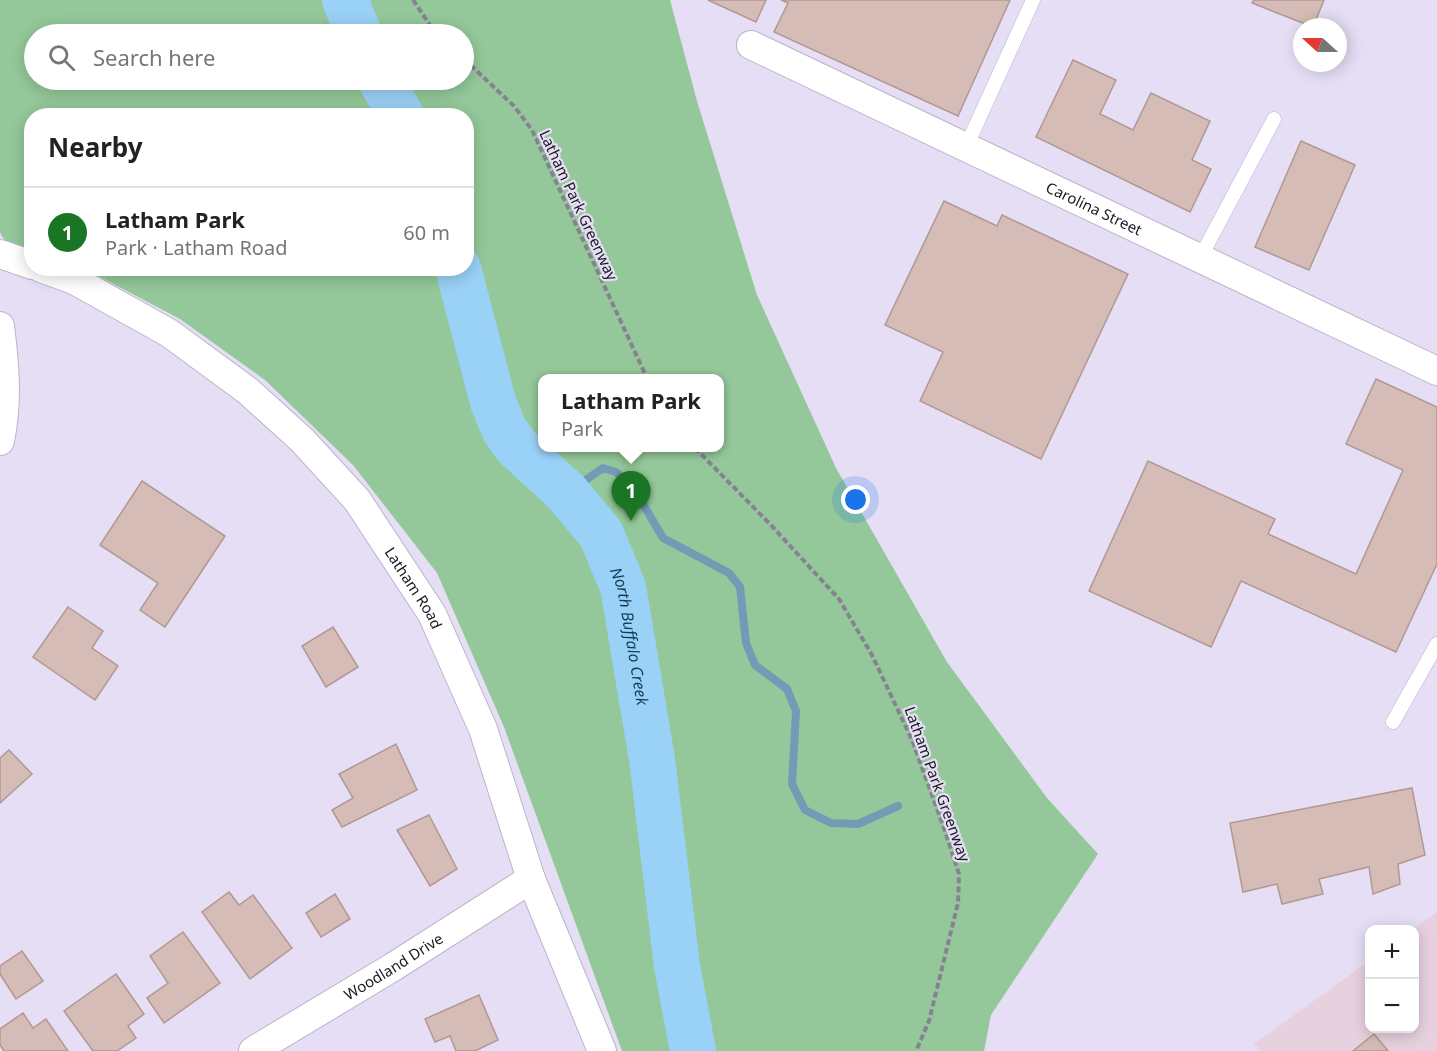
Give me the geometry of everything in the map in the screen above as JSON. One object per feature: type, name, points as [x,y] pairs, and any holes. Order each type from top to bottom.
[{"type":"street","name":"Carolina Street","points":[[751,45],[1437,371]]},
{"type":"street","points":[[0,254],[24,262]]},
{"type":"street","name":"Latham Road","points":[[63,276],[169,333],[248,391],[302,441],[357,500],[432,614],[483,729],[531,879],[602,1051]]},
{"type":"street","points":[[0,326],[6,373],[1,431]]},
{"type":"street","name":"Woodland Drive","points":[[253,1051],[393,967],[531,879]]},
{"type":"lane","points":[[966,147],[1033,0]]},
{"type":"lane","points":[[1200,258],[1274,119]]},
{"type":"lane","points":[[1393,722],[1437,644]]},
{"type":"path","points":[[413,0],[428,24]]},
{"type":"path","name":"Latham Park Greenway","points":[[474,68],[514,106],[532,130],[644,374]]},
{"type":"path","name":"Latham Park Greenway","points":[[700,452],[839,599],[872,655],[907,729],[945,831],[958,874],[958,903],[929,1021],[916,1051]]},
{"type":"shaded area","points":[[1437,912],[1437,1051],[1260,1051],[1254,1044],[1365,964],[1365,1033],[1419,1033],[1419,925]]},
{"type":"green space","points":[[0,0],[670,0],[697,101],[757,295],[836,468],[947,662],[1047,798],[1098,854],[991,1015],[984,1051],[622,1051],[504,727],[437,573],[353,465],[265,380],[180,319],[98,276],[474,276],[474,108],[24,108],[24,250],[2,237],[0,232]]},
{"type":"building","points":[[708,0],[766,0],[756,22]]},
{"type":"building","points":[[781,0],[1010,0],[958,116],[774,32],[788,3]]},
{"type":"building","points":[[1254,0],[1324,0],[1317,18],[1293,19],[1252,3]]},
{"type":"building","points":[[1073,60],[1116,80],[1100,114],[1133,130],[1151,93],[1210,121],[1192,160],[1211,169],[1190,212],[1036,137]]},
{"type":"building","points":[[1301,141],[1355,165],[1309,270],[1255,247]]},
{"type":"building","points":[[944,201],[997,226],[1002,215],[1128,274],[1041,459],[920,401],[943,352],[885,325]]},
{"type":"building","points":[[1376,379],[1437,407],[1437,564],[1396,652],[1241,581],[1211,647],[1089,591],[1148,461],[1275,519],[1268,534],[1356,574],[1403,470],[1346,444]]},
{"type":"building","points":[[142,481],[225,536],[165,627],[140,610],[158,583],[100,545]]},
{"type":"building","points":[[68,607],[103,631],[92,648],[118,666],[95,700],[33,657]]},
{"type":"building","points":[[333,627],[358,667],[326,687],[302,646]]},
{"type":"building","points":[[396,744],[417,790],[342,827],[332,810],[353,798],[339,774]]},
{"type":"building","points":[[9,750],[32,774],[0,803],[0,758]]},
{"type":"building","points":[[1412,788],[1425,855],[1398,864],[1400,884],[1373,894],[1369,867],[1319,879],[1323,894],[1282,904],[1277,884],[1243,892],[1230,823]]},
{"type":"building","points":[[429,815],[457,869],[430,886],[397,830]]},
{"type":"building","points":[[229,892],[239,905],[253,895],[292,948],[250,979],[202,912]]},
{"type":"building","points":[[335,894],[350,919],[321,937],[306,913]]},
{"type":"building","points":[[183,932],[220,983],[164,1023],[147,998],[168,983],[150,956]]},
{"type":"building","points":[[22,951],[43,981],[16,999],[0,974],[0,966]]},
{"type":"building","points":[[116,974],[144,1014],[128,1026],[136,1038],[117,1051],[93,1051],[64,1011]]},
{"type":"building","points":[[479,995],[498,1040],[475,1051],[456,1051],[450,1036],[435,1042],[425,1019]]},
{"type":"building","points":[[23,1013],[33,1028],[46,1019],[68,1051],[4,1051],[0,1045],[0,1029]]},
{"type":"building","points":[[1374,1034],[1388,1051],[1353,1051]]},
{"type":"waterway","name":"North Buffalo Creek","points":[[345,0],[355,24]]},
{"type":"waterway","name":"North Buffalo Creek","points":[[387,90],[397,108]]},
{"type":"waterway","name":"North Buffalo Creek","points":[[460,276],[493,402],[504,429],[516,446],[567,493],[601,534],[623,587],[652,759],[677,966],[693,1051]]},
{"type":"waterway","points":[[567,493],[603,468],[616,472],[632,485],[663,538],[729,573],[740,587],[746,643],[755,665],[787,689],[796,711],[792,784],[805,810],[831,823],[858,824],[898,806]]},
{"type":"place","name":"Latham Park","points":[[631,521]]}]
